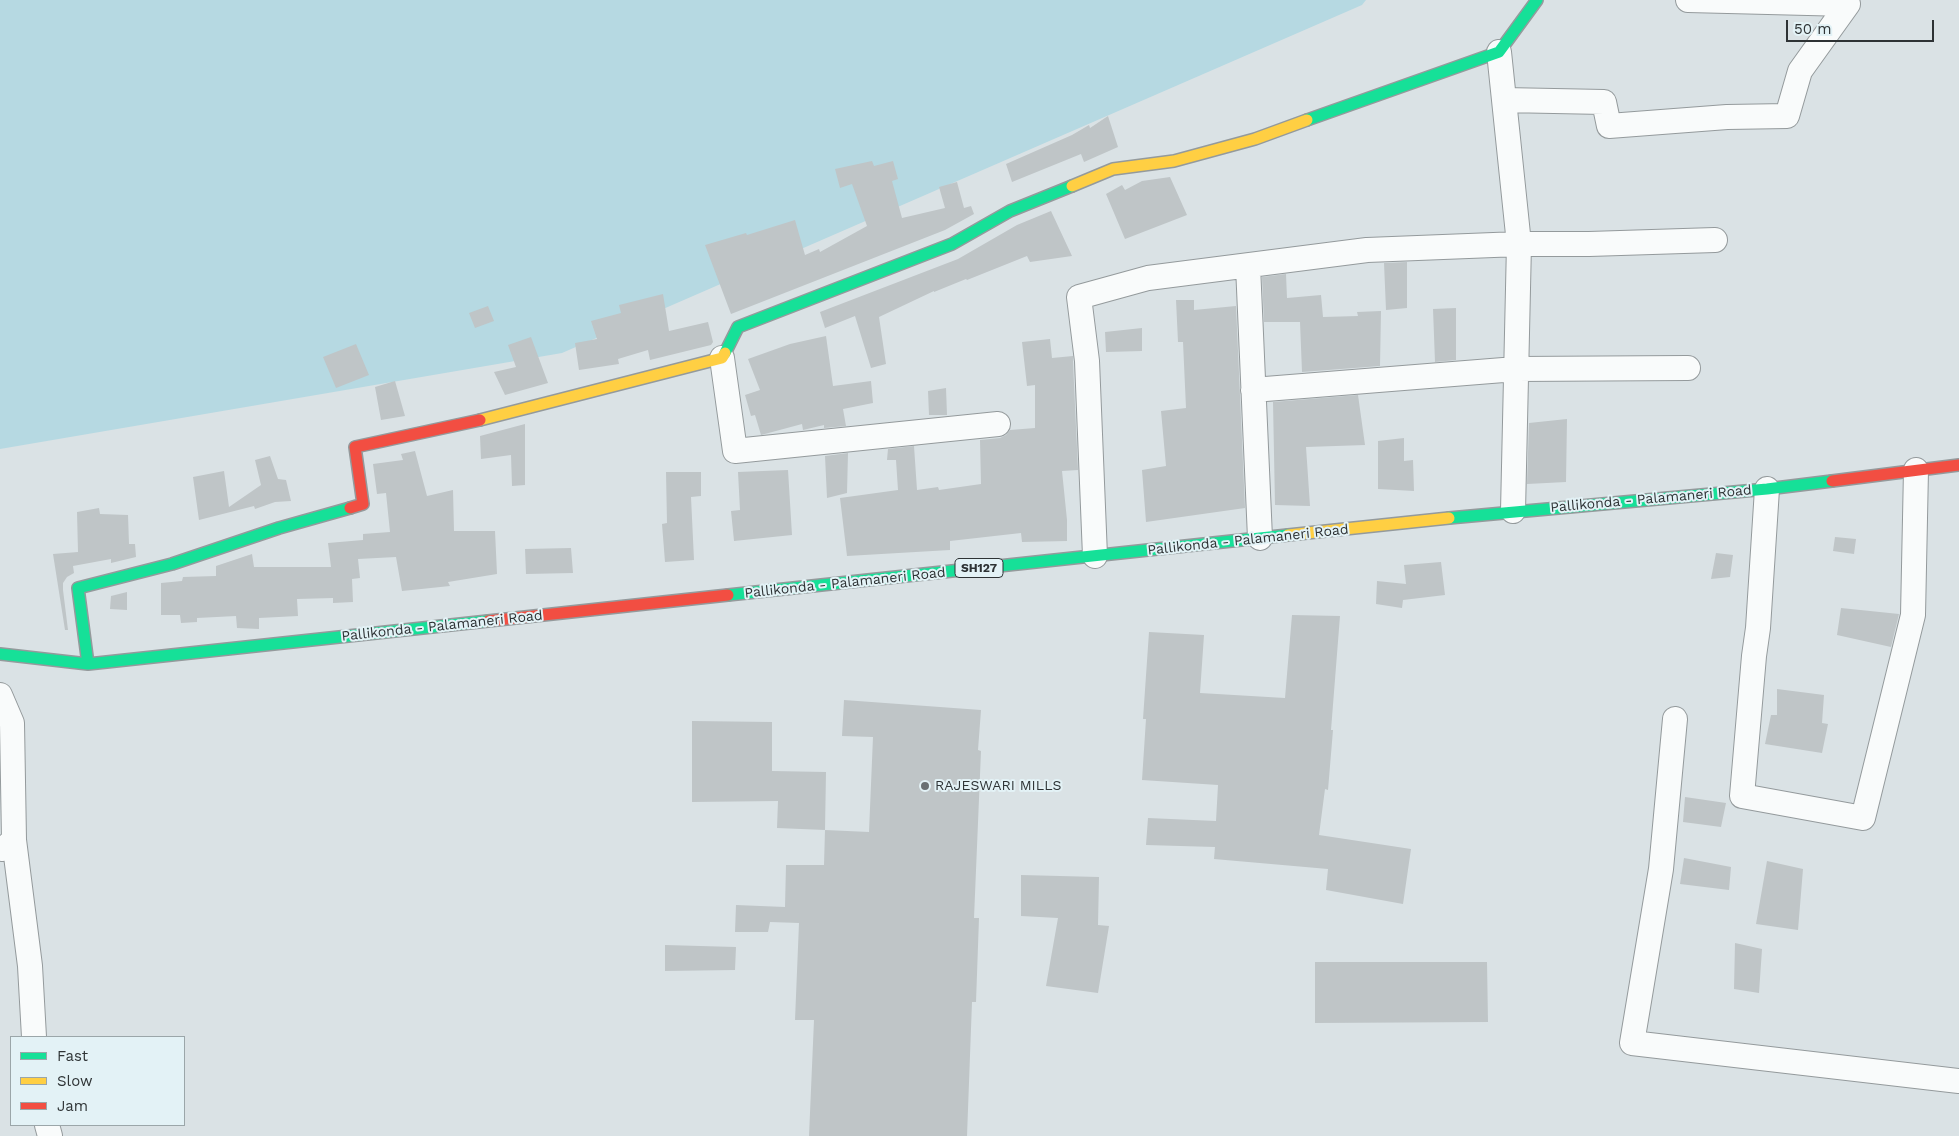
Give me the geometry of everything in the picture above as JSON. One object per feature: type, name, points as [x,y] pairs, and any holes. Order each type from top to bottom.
[{"type":"main road","points":[[88,664],[78,588],[172,564],[279,528],[363,504],[355,447],[448,428],[722,358],[738,327],[952,244],[1010,211],[1113,169],[1174,161],[1255,139],[1499,52],[1537,0]]},
{"type":"main road","name":"Pallikonda - Palamaneri Road","points":[[0,654],[88,664],[1513,511],[1767,489],[1959,465]]},
{"type":"street","points":[[1688,0],[1847,2]]},
{"type":"street","points":[[1504,100],[1604,102],[1609,126],[1727,117],[1788,116],[1800,71],[1847,2]]},
{"type":"street","points":[[1499,52],[1519,244],[1513,511]]},
{"type":"street","points":[[1095,556],[1087,361],[1078,297],[1148,278],[1367,250],[1519,244],[1715,240]]},
{"type":"street","points":[[1248,266],[1260,538]]},
{"type":"street","points":[[722,358],[736,451],[998,424]]},
{"type":"street","points":[[1253,390],[1516,369],[1688,368]]},
{"type":"street","points":[[1767,489],[1758,628],[1742,796],[1863,818],[1913,615],[1916,470]]},
{"type":"street","points":[[2,707],[12,723],[7,846],[30,966],[34,1036]]},
{"type":"street","points":[[1675,719],[1661,869],[1632,1043],[1959,1081]]},
{"type":"shaded area","points":[[0,0],[1366,0],[1362,5],[562,353],[0,449]]},
{"type":"building","points":[[1108,116],[1118,147],[1084,162],[1081,154],[1012,182],[1006,164],[1072,135],[1089,125],[1090,128]]},
{"type":"building","points":[[872,161],[874,166],[893,161],[898,179],[892,181],[902,218],[945,208],[939,187],[957,182],[964,208],[971,206],[974,214],[945,230],[731,314],[705,245],[746,233],[747,235],[795,220],[805,255],[819,249],[820,252],[867,226],[852,184],[840,188],[835,169]]},
{"type":"building","points":[[1170,177],[1187,215],[1125,239],[1106,194],[1122,185],[1125,190],[1142,181]]},
{"type":"building","points":[[1051,211],[1072,256],[1030,262],[1027,256],[934,291],[879,317],[886,364],[871,368],[855,316],[825,328],[820,312],[958,259],[1017,225]]},
{"type":"building","points":[[1407,262],[1407,308],[1386,310],[1384,263]]},
{"type":"building","points":[[1286,274],[1287,298],[1321,295],[1323,317],[1358,316],[1357,312],[1381,311],[1380,366],[1302,372],[1300,322],[1264,322],[1262,277]]},
{"type":"building","points":[[663,294],[669,331],[708,322],[713,342],[711,345],[650,360],[648,350],[618,359],[619,364],[579,370],[575,343],[597,339],[591,321],[621,313],[619,305]]},
{"type":"building","points":[[1176,300],[1194,300],[1194,310],[1236,306],[1245,508],[1146,522],[1142,470],[1166,466],[1161,411],[1186,408],[1183,342],[1178,342]]},
{"type":"building","points":[[488,306],[494,321],[475,328],[469,313]]},
{"type":"building","points":[[1456,308],[1456,360],[1435,362],[1433,309]]},
{"type":"building","points":[[1142,328],[1142,351],[1106,352],[1105,332]]},
{"type":"building","points":[[826,336],[833,386],[871,381],[873,403],[843,409],[846,426],[824,428],[824,425],[803,430],[802,424],[761,435],[755,415],[751,416],[745,395],[760,390],[748,359],[790,344]]},
{"type":"building","points":[[531,337],[548,383],[505,395],[494,372],[516,367],[508,345]]},
{"type":"building","points":[[1050,339],[1052,358],[1073,356],[1078,470],[1062,471],[1067,541],[1022,542],[1021,533],[950,541],[950,550],[847,556],[840,498],[898,490],[896,460],[887,460],[888,449],[914,446],[917,490],[938,487],[939,490],[981,484],[980,440],[1000,438],[1010,430],[1035,428],[1035,385],[1027,386],[1022,342]]},
{"type":"building","points":[[356,344],[369,375],[336,388],[323,357]]},
{"type":"building","points":[[395,381],[405,416],[381,420],[375,387]]},
{"type":"building","points":[[946,388],[947,415],[929,415],[928,391]]},
{"type":"building","points":[[1358,395],[1365,445],[1306,447],[1310,506],[1275,505],[1273,402]]},
{"type":"building","points":[[1567,419],[1566,482],[1527,484],[1529,423]]},
{"type":"building","points":[[525,424],[525,485],[512,486],[511,455],[481,459],[480,436]]},
{"type":"building","points":[[1404,438],[1404,461],[1413,460],[1414,491],[1378,489],[1378,441]]},
{"type":"building","points":[[415,451],[427,496],[453,490],[454,531],[495,531],[497,574],[448,582],[450,586],[402,591],[396,557],[358,559],[360,578],[352,579],[353,602],[333,603],[333,598],[297,599],[298,616],[259,618],[259,629],[237,628],[236,616],[197,618],[197,622],[181,623],[180,615],[161,615],[161,583],[182,581],[183,577],[216,576],[216,566],[252,554],[254,567],[331,567],[328,543],[363,540],[363,534],[390,532],[386,493],[377,494],[373,464],[403,460],[401,454]]},
{"type":"building","points":[[848,453],[847,493],[827,498],[825,456]]},
{"type":"building","points":[[270,456],[278,479],[286,480],[291,501],[275,502],[255,509],[254,506],[199,520],[193,477],[224,471],[229,507],[261,485],[255,460]]},
{"type":"building","points":[[788,470],[792,535],[734,541],[731,511],[740,510],[738,472]]},
{"type":"building","points":[[666,472],[701,472],[701,496],[691,497],[694,560],[665,562],[662,524],[667,523]]},
{"type":"building","points":[[99,508],[100,514],[128,515],[129,544],[135,544],[136,557],[111,563],[111,559],[73,566],[74,573],[67,577],[63,583],[68,630],[65,630],[53,554],[78,552],[77,512]]},
{"type":"building","points":[[1835,537],[1856,539],[1854,554],[1833,551]]},
{"type":"building","points":[[571,548],[573,573],[526,574],[525,549]]},
{"type":"building","points":[[1716,553],[1733,555],[1730,577],[1711,579]]},
{"type":"building","points":[[1441,562],[1445,595],[1403,600],[1402,608],[1376,604],[1377,581],[1406,584],[1404,565]]},
{"type":"building","points":[[127,592],[127,610],[110,609],[111,596]]},
{"type":"building","points":[[1841,608],[1899,614],[1891,647],[1837,635]]},
{"type":"building","points":[[1292,615],[1340,616],[1328,790],[1325,789],[1319,835],[1411,849],[1403,904],[1326,890],[1328,869],[1214,859],[1215,847],[1146,845],[1148,818],[1216,821],[1218,785],[1142,780],[1146,719],[1143,719],[1149,632],[1204,635],[1200,693],[1285,698]]},
{"type":"building","points":[[1777,689],[1824,695],[1822,723],[1828,724],[1822,753],[1765,744],[1771,715],[1777,715]]},
{"type":"building","points":[[844,700],[981,710],[978,750],[981,751],[974,918],[979,918],[976,1002],[972,1002],[967,1136],[809,1136],[814,1020],[795,1020],[799,923],[770,922],[768,932],[735,932],[736,905],[785,907],[786,865],[824,865],[825,830],[869,832],[873,737],[842,736]]},
{"type":"building","points":[[692,721],[772,722],[772,771],[826,772],[825,830],[777,828],[778,801],[692,802]]},
{"type":"building","points":[[1685,797],[1726,803],[1721,827],[1683,822]]},
{"type":"building","points":[[1684,858],[1731,867],[1729,890],[1680,884]]},
{"type":"building","points":[[1767,861],[1803,869],[1798,930],[1756,924]]},
{"type":"building","points":[[1021,875],[1099,877],[1098,925],[1109,926],[1098,993],[1046,986],[1058,918],[1021,916]]},
{"type":"building","points":[[1735,943],[1762,949],[1759,993],[1734,989]]},
{"type":"building","points":[[665,945],[736,947],[735,970],[665,971]]},
{"type":"building","points":[[1315,962],[1487,962],[1488,1022],[1315,1023]]},
{"type":"traffic: fast","points":[[1307,120],[1499,52],[1537,0]]},
{"type":"traffic: fast","points":[[725,353],[738,327],[952,244],[1010,211],[1072,186]]},
{"type":"traffic: fast","points":[[1449,518],[1767,489],[1832,481]]},
{"type":"traffic: fast","points":[[88,664],[78,588],[172,564],[279,528],[350,508]]},
{"type":"traffic: fast","points":[[728,595],[1288,535]]},
{"type":"traffic: fast","points":[[0,654],[88,664],[488,621]]},
{"type":"traffic: slow","points":[[1072,186],[1113,169],[1174,161],[1255,139],[1307,120]]},
{"type":"traffic: slow","points":[[480,420],[722,358],[725,353]]},
{"type":"traffic: slow","points":[[1288,535],[1449,518]]},
{"type":"traffic: jam","points":[[350,508],[363,504],[355,447],[480,420]]},
{"type":"traffic: jam","points":[[1832,481],[1959,465]]},
{"type":"traffic: jam","points":[[488,621],[728,595]]},
{"type":"place","name":"RAJESWARI MILLS","points":[[925,786]]}]
